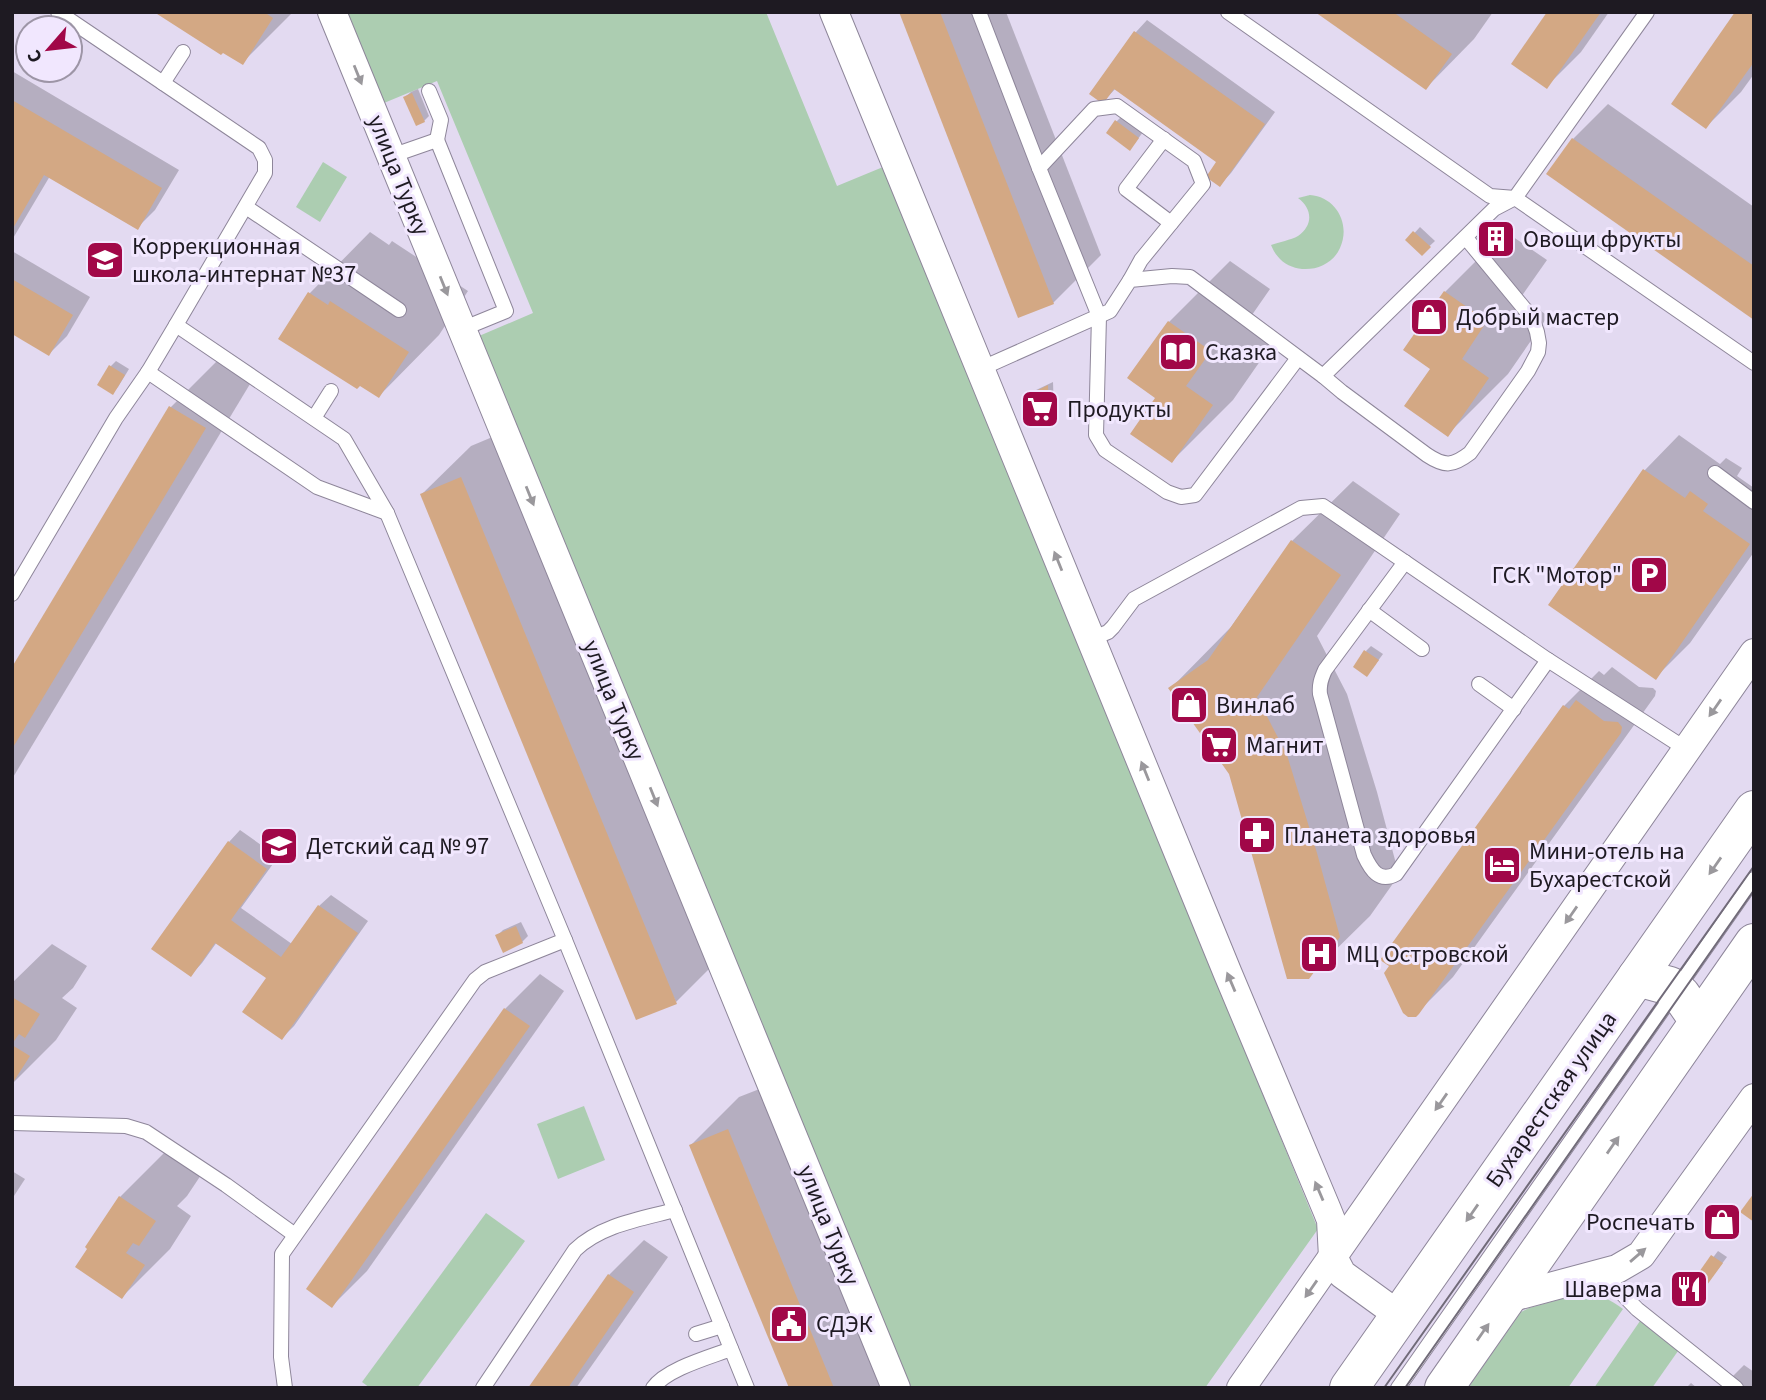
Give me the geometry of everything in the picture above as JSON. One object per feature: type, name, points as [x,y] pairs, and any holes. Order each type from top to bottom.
[{"type":"main road","name":"Бухарестская улица","points":[[1349,1388],[1754,810]]},
{"type":"main road","points":[[1444,1388],[1754,943]]},
{"type":"main road","points":[[1637,977],[1670,986],[1681,995],[1699,1021]]},
{"type":"street","name":"улица Турку","points":[[332,12],[896,1388]]},
{"type":"street","points":[[834,12],[1327,1210],[1331,1220],[1333,1257],[1342,1274],[1400,1317]]},
{"type":"street","points":[[1241,1388],[1754,653]]},
{"type":"street","points":[[1505,1299],[1617,1269],[1641,1255],[1754,1098]]},
{"type":"lane","points":[[979,12],[1099,316],[1096,435],[1105,450],[1167,492],[1181,497],[1195,495],[1298,358]]},
{"type":"lane","points":[[1228,12],[1490,196],[1515,198],[1754,363]]},
{"type":"lane","points":[[1323,376],[1494,209],[1515,198],[1647,12]]},
{"type":"lane","points":[[12,594],[116,418],[148,372],[265,173],[265,159],[259,148],[163,83],[84,24]]},
{"type":"lane","points":[[163,83],[183,52]]},
{"type":"lane","points":[[429,91],[441,120],[436,140],[506,311],[462,329]]},
{"type":"lane","points":[[980,369],[1110,311],[1141,260],[1203,184],[1194,161],[1117,106],[1094,109],[1039,168]]},
{"type":"lane","points":[[1164,139],[1126,189],[1171,223]]},
{"type":"lane","points":[[391,156],[436,140]]},
{"type":"lane","points":[[246,207],[399,310]]},
{"type":"lane","points":[[1130,280],[1172,275],[1190,276],[1342,392],[1437,461],[1448,464],[1459,461],[1470,453],[1528,371],[1538,352],[1539,343],[1538,331],[1532,318],[1466,238]]},
{"type":"lane","points":[[176,325],[344,439],[387,513],[565,940],[747,1388]]},
{"type":"lane","points":[[148,372],[317,487],[387,513]]},
{"type":"lane","points":[[314,418],[331,391]]},
{"type":"lane","points":[[1715,473],[1754,502]]},
{"type":"lane","points":[[1091,639],[1108,632],[1133,599],[1301,508],[1323,506],[1548,660],[1686,748]]},
{"type":"lane","points":[[1405,562],[1325,670],[1319,688],[1364,855],[1374,873],[1382,877],[1396,874],[1548,660]]},
{"type":"lane","points":[[1369,610],[1422,649]]},
{"type":"lane","points":[[1479,684],[1514,709]]},
{"type":"lane","points":[[1398,1388],[1754,879]]},
{"type":"lane","points":[[285,1388],[281,1357],[282,1254],[475,980],[485,972],[565,940]]},
{"type":"lane","points":[[12,1123],[126,1126],[146,1132],[295,1235]]},
{"type":"lane","points":[[483,1388],[581,1244],[614,1227],[675,1210]]},
{"type":"lane","points":[[1602,1273],[1637,1309],[1736,1388]]},
{"type":"lane","points":[[696,1334],[722,1326]]},
{"type":"lane","points":[[653,1388],[658,1380],[675,1371],[731,1349]]},
{"type":"green space","points":[[346,12],[766,12],[837,186],[883,167],[1318,1229],[1205,1388],[909,1388],[479,336],[533,313],[437,81],[384,103]]},
{"type":"green space","points":[[323,162],[347,177],[320,222],[296,207]]},
{"type":"green space","points":[[1310,195],[1334,206],[1342,221],[1343,239],[1340,248],[1329,262],[1313,268],[1295,268],[1280,259],[1271,245],[1295,237],[1307,227],[1308,212],[1298,198]]},
{"type":"green space","points":[[584,1106],[605,1160],[558,1179],[537,1124]]},
{"type":"green space","points":[[486,1213],[525,1241],[417,1388],[370,1388],[362,1382]]},
{"type":"green space","points":[[1583,1293],[1604,1298],[1623,1309],[1568,1388],[1468,1388],[1521,1312]]},
{"type":"green space","points":[[1640,1321],[1678,1351],[1652,1388],[1594,1388]]},
{"type":"building","points":[[154,12],[264,12],[273,18],[243,65],[223,53],[221,55]]},
{"type":"building","points":[[899,12],[940,12],[1054,304],[1018,318]]},
{"type":"building","points":[[1315,12],[1393,12],[1452,54],[1426,90]]},
{"type":"building","points":[[1547,12],[1601,12],[1547,89],[1511,64]]},
{"type":"building","points":[[1735,12],[1754,12],[1754,62],[1706,129],[1671,104]]},
{"type":"building","points":[[1134,31],[1265,124],[1220,187],[1206,177],[1216,162],[1114,89],[1103,104],[1089,94]]},
{"type":"building","points":[[412,93],[425,122],[416,126],[403,97]]},
{"type":"building","points":[[12,100],[162,188],[138,230],[44,175],[12,230]]},
{"type":"building","points":[[1115,120],[1139,138],[1130,151],[1106,133]]},
{"type":"building","points":[[1572,138],[1754,266],[1754,320],[1546,174]]},
{"type":"building","name":"Овощи фрукты","points":[[1496,227],[1508,235],[1496,252],[1485,243]]},
{"type":"building","points":[[1413,231],[1431,247],[1422,256],[1405,240]]},
{"type":"building","points":[[12,279],[73,315],[49,356],[12,334]]},
{"type":"building","points":[[1444,291],[1487,321],[1462,359],[1489,378],[1448,437],[1404,406],[1430,369],[1403,350]]},
{"type":"building","points":[[308,292],[328,305],[330,301],[409,352],[379,398],[360,386],[357,389],[278,339]]},
{"type":"building","points":[[1168,321],[1211,351],[1186,386],[1213,405],[1172,463],[1130,434],[1155,398],[1127,378]]},
{"type":"building","points":[[109,365],[125,375],[113,395],[97,385]]},
{"type":"building","name":"Продукты","points":[[1048,385],[1049,421],[1039,426],[1026,396]]},
{"type":"building","points":[[169,406],[206,428],[12,749],[12,667]]},
{"type":"building","name":"ГСК \"Мотор\"","points":[[1643,469],[1685,498],[1690,491],[1708,504],[1703,511],[1750,544],[1656,680],[1548,605]]},
{"type":"building","points":[[461,477],[677,1004],[636,1020],[420,494]]},
{"type":"building","points":[[1291,540],[1341,575],[1257,697],[1287,755],[1340,937],[1309,979],[1287,979],[1229,774],[1168,688],[1208,660]]},
{"type":"building","points":[[1364,650],[1379,660],[1367,677],[1353,667]]},
{"type":"building","points":[[1576,700],[1604,721],[1618,722],[1622,727],[1621,733],[1419,1014],[1416,1017],[1408,1017],[1403,1013],[1384,973],[1389,966],[1380,960],[1563,705],[1569,709]]},
{"type":"building","points":[[228,841],[267,869],[231,920],[281,957],[318,905],[358,933],[282,1040],[242,1012],[266,978],[215,943],[191,977],[151,949]]},
{"type":"building","points":[[516,926],[523,943],[503,953],[495,935]]},
{"type":"building","points":[[12,997],[40,1014],[25,1038],[19,1034],[12,1044]]},
{"type":"building","points":[[504,1008],[530,1026],[332,1308],[306,1289]]},
{"type":"building","points":[[12,1045],[30,1056],[12,1084]]},
{"type":"building","points":[[728,1129],[834,1388],[789,1388],[708,1192],[689,1145]]},
{"type":"building","points":[[1754,1193],[1754,1222],[1740,1212]]},
{"type":"building","points":[[119,1196],[156,1221],[139,1246],[133,1243],[126,1253],[145,1265],[122,1299],[75,1267]]},
{"type":"building","points":[[1711,1255],[1723,1263],[1691,1307],[1680,1299]]},
{"type":"building","points":[[608,1274],[634,1292],[568,1388],[528,1388]]},
{"type":"tram line","points":[[1384,1388],[1754,866]]},
{"type":"tram line","points":[[1405,1388],[1754,890]]},
{"type":"place","name":"Овощи фрукты","points":[[1496,239]]},
{"type":"place","name":"Коррекционная школа-интернат №37","points":[[105,260]]},
{"type":"place","name":"Добрый мастер","points":[[1429,317]]},
{"type":"place","name":"Сказка","points":[[1178,352]]},
{"type":"place","name":"Продукты","points":[[1040,409]]},
{"type":"place","name":"ГСК \"Мотор\"","points":[[1649,575]]},
{"type":"place","name":"Винлаб","points":[[1189,705]]},
{"type":"place","name":"Магнит","points":[[1219,745]]},
{"type":"place","name":"Планета здоровья","points":[[1257,835]]},
{"type":"place","name":"Детский сад № 97","points":[[279,846]]},
{"type":"place","name":"Мини-отель на Бухарестской","points":[[1502,865]]},
{"type":"place","name":"МЦ Островской","points":[[1319,954]]},
{"type":"place","name":"Роспечать","points":[[1722,1222]]},
{"type":"place","name":"Шаверма","points":[[1689,1289]]},
{"type":"place","name":"СДЭК","points":[[789,1324]]}]
